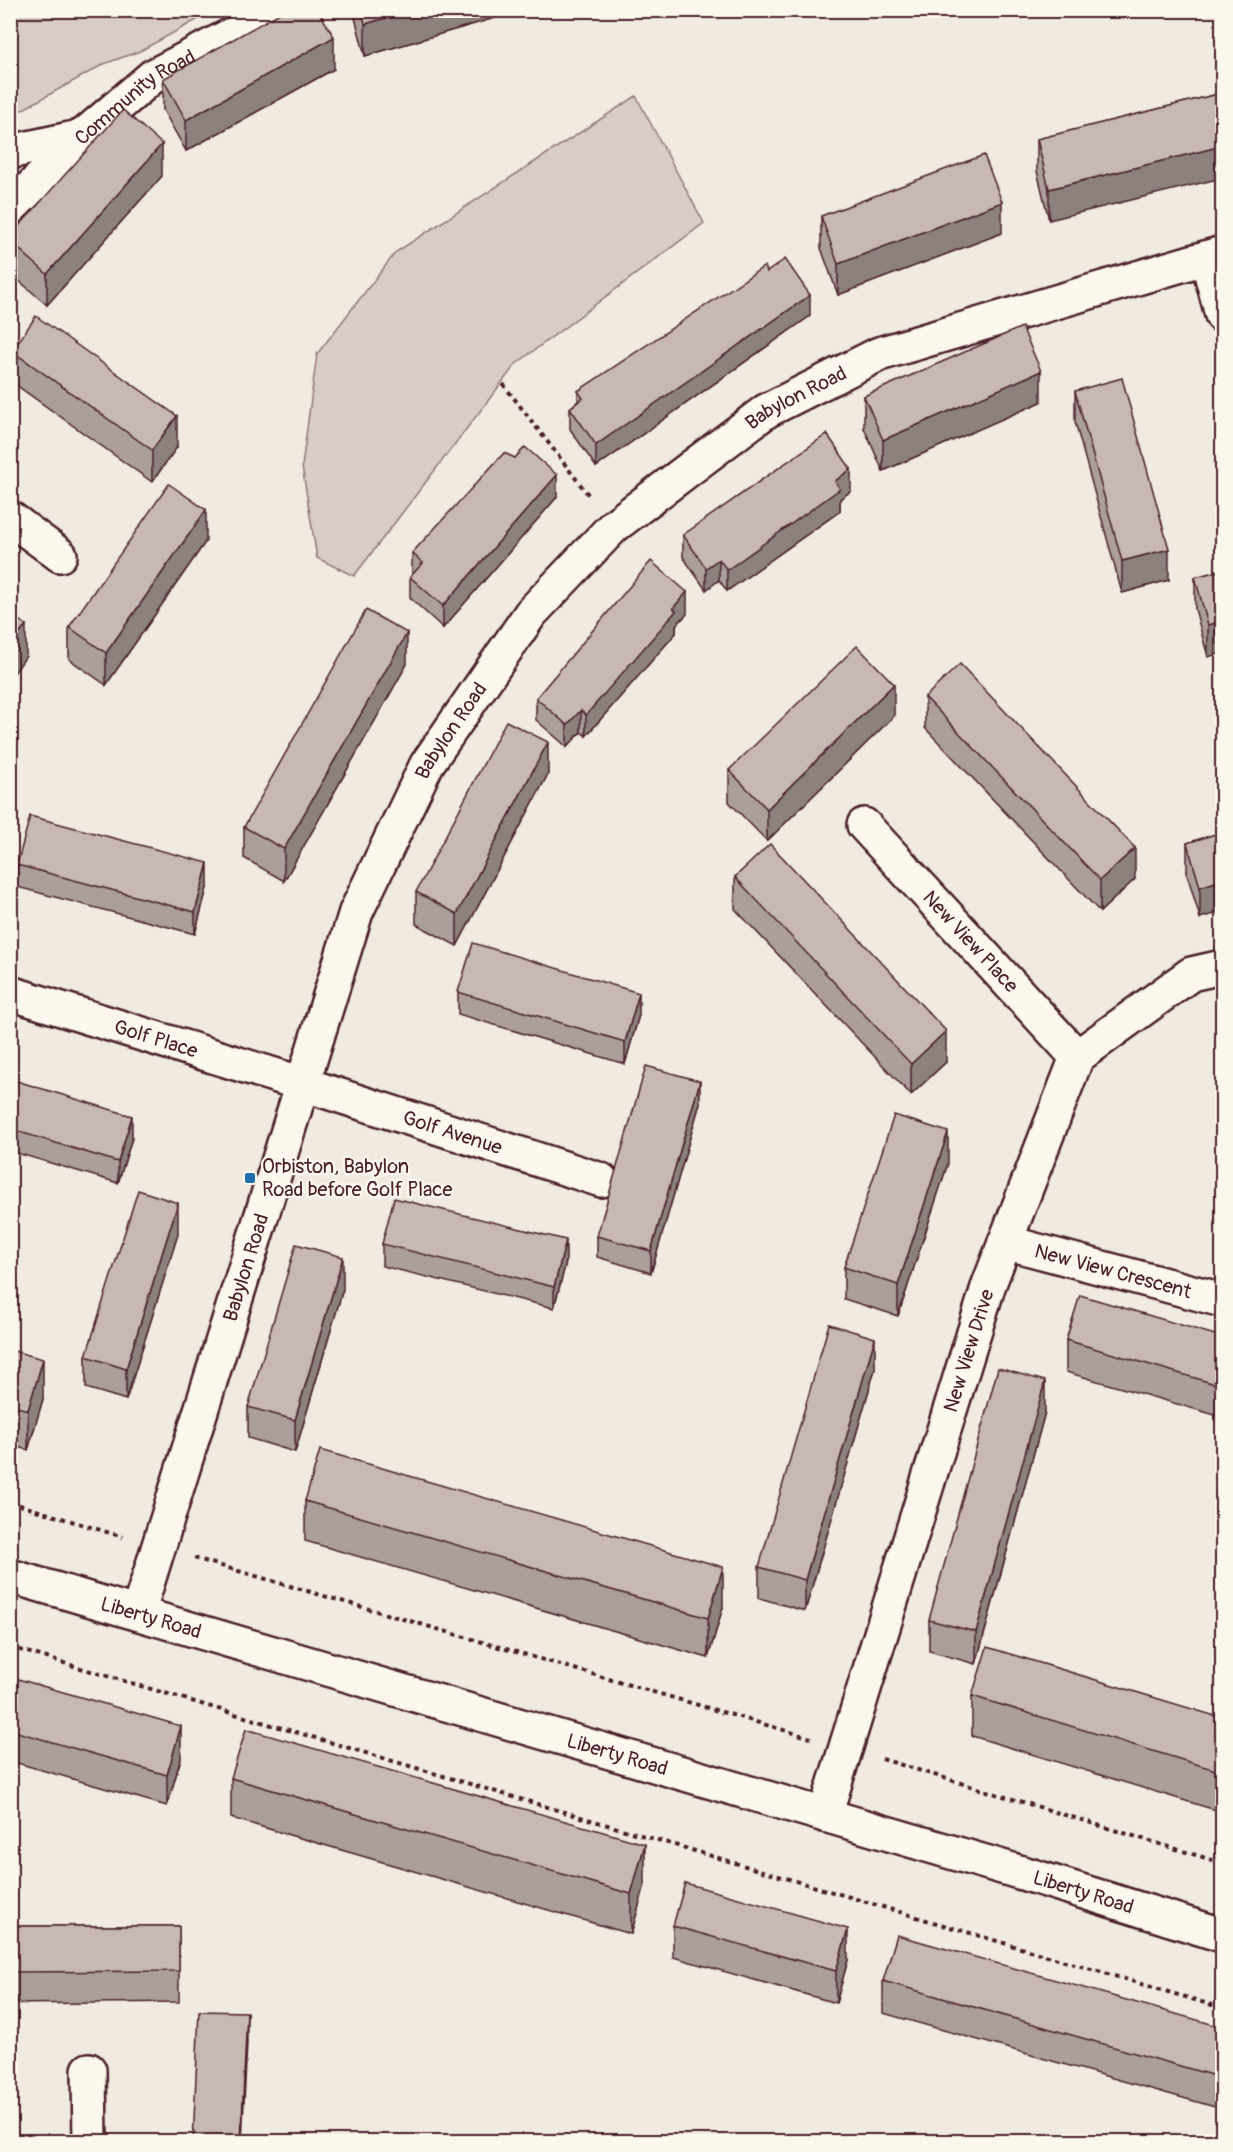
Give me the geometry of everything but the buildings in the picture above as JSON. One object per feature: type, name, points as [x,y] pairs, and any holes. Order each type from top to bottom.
[{"type":"street","name":"Community Road","points":[[10,208],[83,136],[153,76],[279,10]]},
{"type":"street","points":[[10,152],[83,136]]},
{"type":"street","points":[[1215,256],[1222,315]]},
{"type":"street","name":"Babylon Road","points":[[138,1613],[357,912],[427,764],[531,614],[614,526],[766,411],[879,354],[1215,256]]},
{"type":"street","points":[[10,518],[60,555]]},
{"type":"street","name":"New View Place","points":[[864,825],[1077,1057]]},
{"type":"street","points":[[1077,1057],[1191,974],[1222,967]]},
{"type":"street","name":"Golf Place","points":[[10,993],[303,1083]]},
{"type":"street","name":"New View Drive","points":[[825,1815],[989,1284],[1077,1057]]},
{"type":"street","name":"Golf Avenue","points":[[303,1083],[601,1180]]},
{"type":"street","name":"New View Crescent","points":[[1005,1242],[1222,1300]]},
{"type":"street","name":"Liberty Road","points":[[10,1576],[1103,1897],[1222,1935]]},
{"type":"street","points":[[89,2070],[90,2142]]},
{"type":"path","points":[[503,384],[594,501]]},
{"type":"path","points":[[10,1502],[846,1748],[1222,1863]]},
{"type":"path","points":[[10,1647],[1222,2008]]},
{"type":"shaded area","points":[[11,10],[213,11],[140,51],[104,64],[11,116]]},
{"type":"shaded area","points":[[636,96],[704,223],[516,364],[354,576],[317,558],[302,466],[317,354],[396,252]]},
{"type":"place","name":"Orbiston, Babylon Road before Golf Place","points":[[250,1178]]}]
